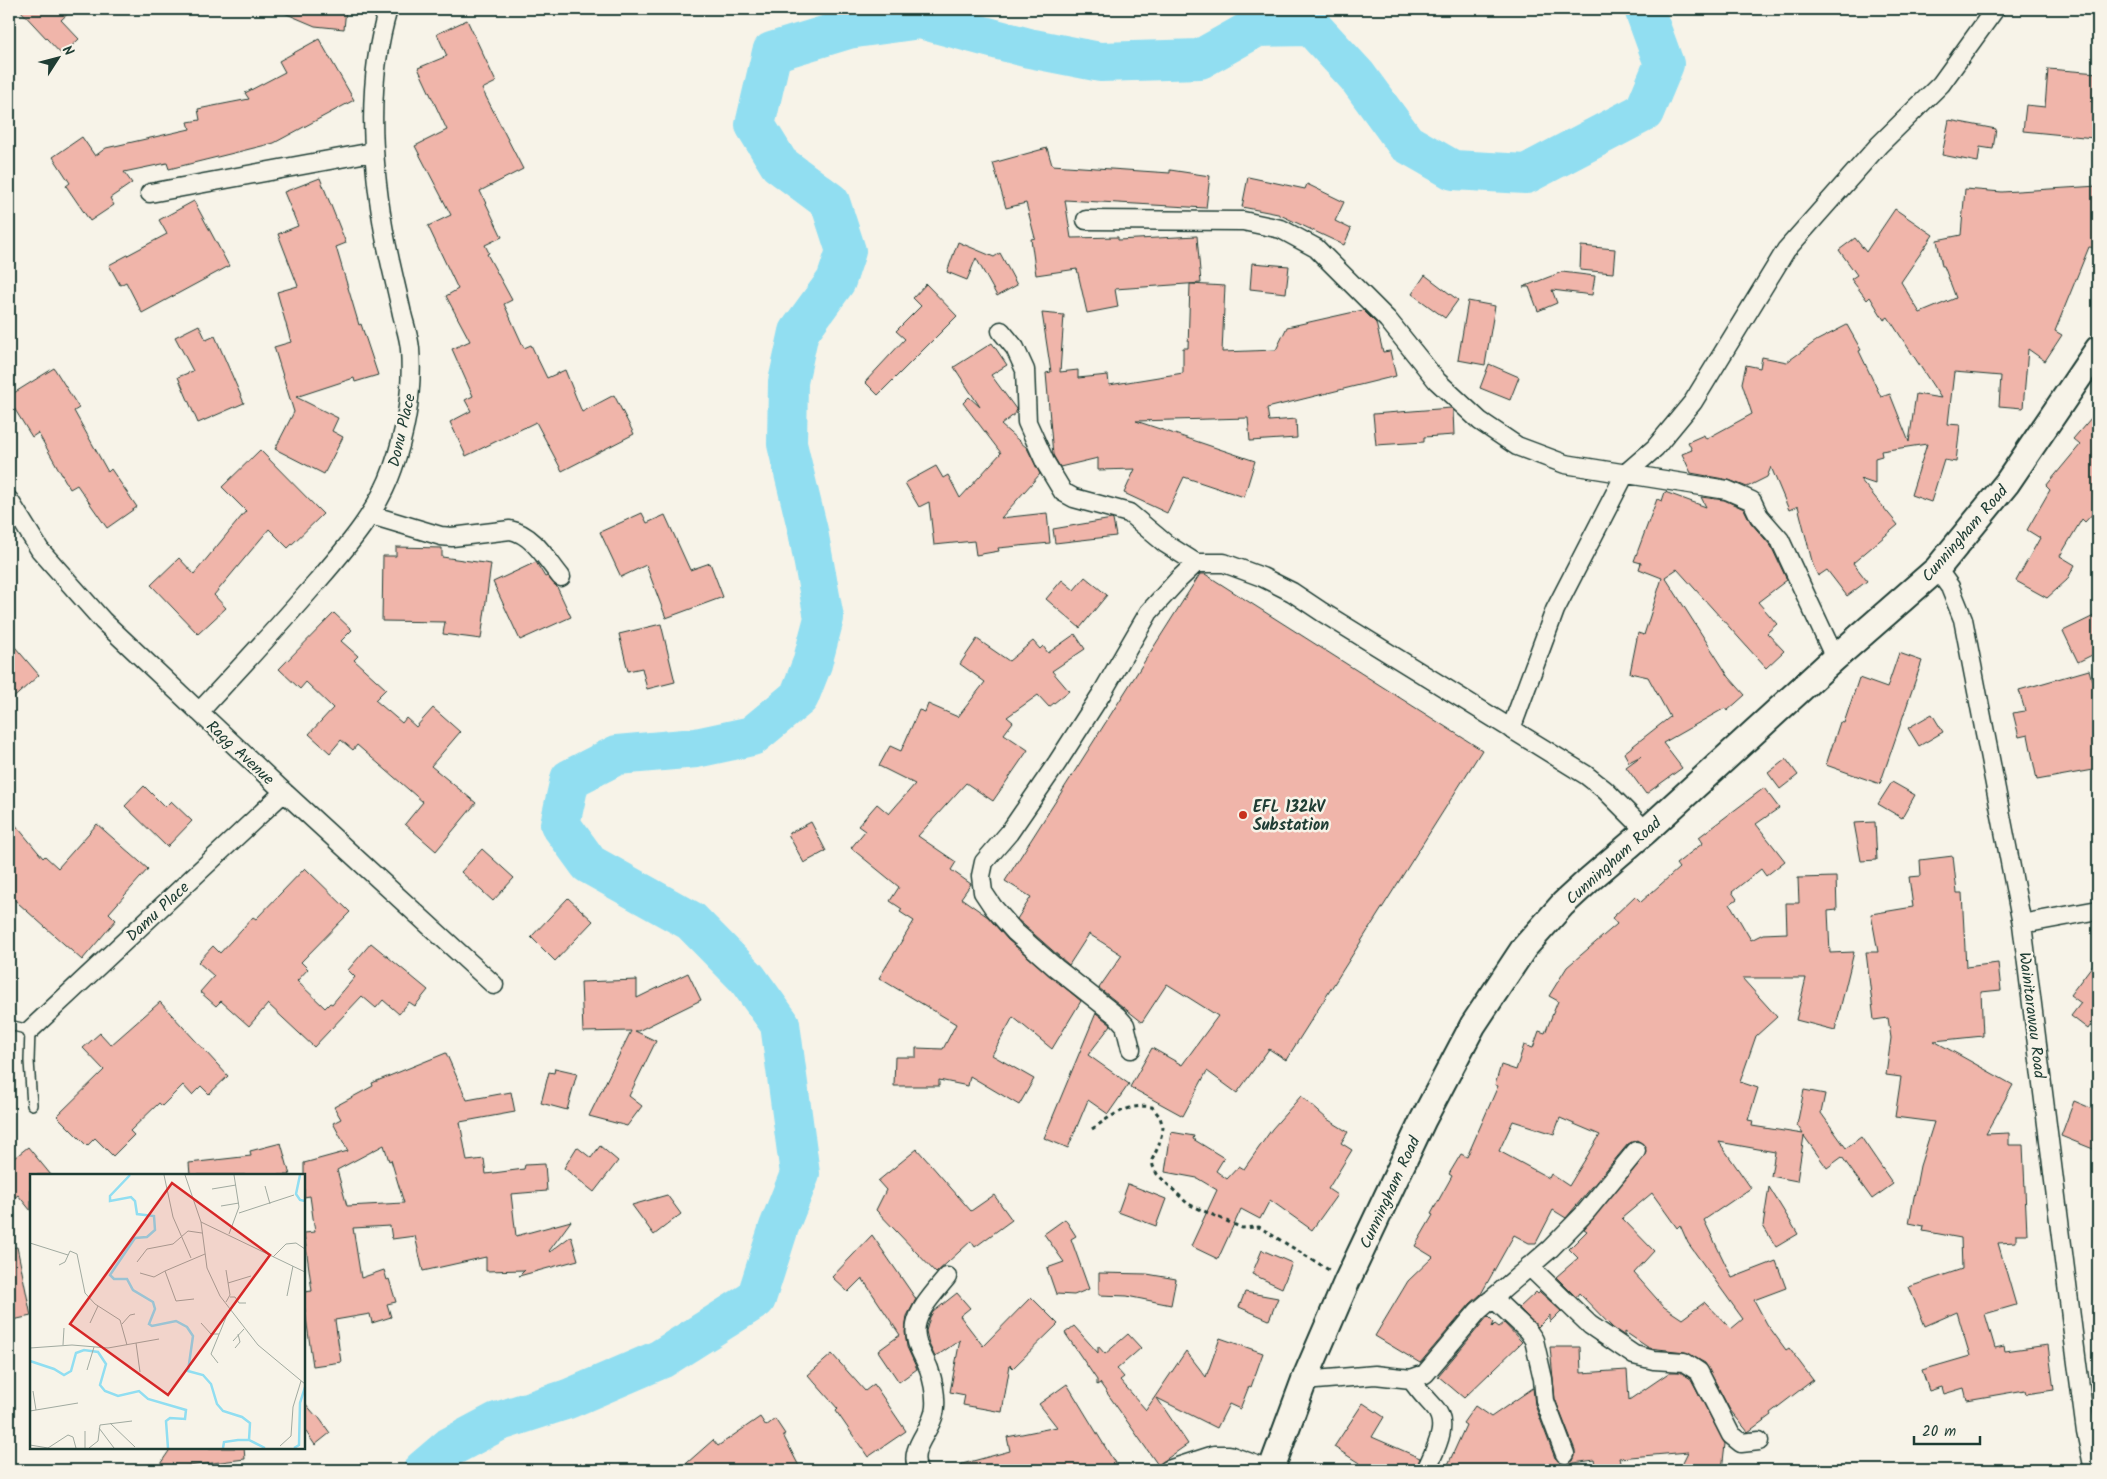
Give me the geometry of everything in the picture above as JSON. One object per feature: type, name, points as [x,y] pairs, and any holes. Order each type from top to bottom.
[{"type":"main road","name":"Cunningham Road","points":[[1270,1470],[1304,1381],[1347,1281],[1423,1120],[1484,1006],[1524,948],[1563,904],[1646,831],[1835,658],[1937,569],[2007,483],[2098,349]]},
{"type":"street","name":"Donu Place","points":[[199,712],[290,614],[352,541],[370,516],[393,470],[404,429],[411,389],[410,348],[383,227],[373,152],[372,112],[381,36],[388,9]]},
{"type":"street","points":[[1511,729],[1555,610],[1625,474],[1655,448],[1693,402],[1786,250],[1848,178],[1941,84],[1995,9]]},
{"type":"street","points":[[150,193],[373,152]]},
{"type":"street","points":[[1086,220],[1243,221],[1281,229],[1316,248],[1388,320],[1437,381],[1480,422],[1517,446],[1565,464],[1727,490],[1752,501],[1759,516],[1780,540],[1835,658]]},
{"type":"street","points":[[1001,331],[1015,348],[1025,370],[1027,422],[1045,462],[1063,492],[1074,498],[1129,513],[1166,544],[1196,563],[1224,563],[1262,576],[1292,592],[1586,775],[1605,790],[1646,831]]},
{"type":"street","name":"Ragg Avenue","points":[[9,500],[40,550],[102,621],[284,792],[494,984]]},
{"type":"street","points":[[370,516],[441,536],[452,537],[510,530],[518,531],[527,536],[561,577]]},
{"type":"street","points":[[1131,1049],[1125,1025],[1117,1016],[1014,932],[983,892],[981,876],[984,862],[1009,833],[1057,763],[1102,693],[1149,612],[1196,563]]},
{"type":"street","name":"Wainitarawau Road","points":[[1937,569],[1950,588],[1963,619],[2022,924],[2086,1432],[2094,1470]]},
{"type":"street","name":"Damu Place","points":[[30,1030],[284,792]]},
{"type":"street","points":[[2022,924],[2098,910]]},
{"type":"street","points":[[1304,1381],[1374,1375],[1411,1380],[1418,1378],[1430,1369],[1478,1311],[1550,1249],[1585,1213],[1636,1151]]},
{"type":"street","points":[[1528,1266],[1590,1325],[1634,1355],[1654,1360],[1684,1362],[1699,1372],[1731,1435],[1741,1442],[1758,1441]]},
{"type":"street","points":[[918,1470],[915,1462],[916,1450],[930,1426],[935,1401],[933,1382],[917,1345],[916,1327],[920,1312],[947,1277]]},
{"type":"street","points":[[1493,1298],[1534,1340],[1543,1379],[1545,1401],[1565,1454]]},
{"type":"street","points":[[1411,1380],[1434,1407],[1441,1420],[1442,1429],[1426,1470]]},
{"type":"street","points":[[1168,1470],[1214,1455],[1229,1455],[1270,1470]]},
{"type":"lane","points":[[9,1024],[30,1030],[29,1061],[32,1105]]},
{"type":"path","points":[[1092,1129],[1121,1110],[1132,1106],[1152,1107],[1162,1122],[1163,1128],[1160,1145],[1152,1160],[1153,1166],[1157,1174],[1188,1204],[1242,1228],[1259,1227],[1347,1281]]},
{"type":"building","points":[[19,9],[73,9],[61,20],[79,39],[62,55]]},
{"type":"building","points":[[275,9],[346,9],[344,29],[315,26]]},
{"type":"building","points":[[467,20],[496,82],[482,89],[523,169],[480,191],[502,237],[485,245],[489,253],[487,254],[512,300],[504,304],[524,348],[531,345],[547,378],[565,370],[582,412],[614,395],[634,434],[562,471],[536,422],[466,456],[450,422],[471,411],[465,400],[473,396],[452,349],[470,341],[446,296],[458,289],[428,226],[451,215],[415,146],[447,130],[418,68],[447,56],[437,34]]},
{"type":"building","points":[[319,39],[354,100],[274,143],[169,169],[167,163],[124,172],[132,183],[110,198],[114,205],[90,221],[66,186],[70,183],[53,157],[82,137],[95,156],[106,148],[190,129],[188,122],[200,120],[198,109],[249,99],[245,93],[285,72],[279,61]]},
{"type":"building","points":[[2048,69],[2098,73],[2098,132],[2095,132],[2094,138],[2023,131],[2026,105],[2045,107]]},
{"type":"building","points":[[1949,120],[1996,129],[1993,149],[1980,147],[1978,162],[1942,155]]},
{"type":"building","points":[[1047,148],[1052,165],[1170,173],[1170,170],[1210,176],[1206,208],[1065,200],[1071,238],[1118,237],[1118,240],[1197,236],[1201,283],[1115,289],[1118,307],[1087,313],[1077,269],[1036,275],[1031,239],[1035,238],[1026,203],[1006,208],[993,163]]},
{"type":"building","points":[[1248,177],[1305,189],[1307,184],[1344,202],[1335,221],[1351,229],[1344,245],[1278,214],[1242,207]]},
{"type":"building","points":[[320,178],[346,243],[336,247],[359,325],[361,324],[378,375],[355,382],[354,378],[296,397],[338,418],[332,431],[343,437],[324,474],[275,449],[294,412],[274,347],[291,342],[277,292],[298,286],[278,234],[298,226],[284,192]]},
{"type":"building","points":[[2098,186],[2098,248],[2089,247],[2055,331],[2062,335],[2045,361],[2028,349],[2023,408],[1999,406],[2001,376],[1954,372],[1948,424],[1960,425],[1956,462],[1944,460],[1931,502],[1911,495],[1927,444],[1881,451],[1882,456],[1875,458],[1875,484],[1860,479],[1898,525],[1853,563],[1867,581],[1847,596],[1827,570],[1818,576],[1813,565],[1798,506],[1789,510],[1771,467],[1767,477],[1747,487],[1729,480],[1691,473],[1682,454],[1692,450],[1688,442],[1704,435],[1706,439],[1752,414],[1742,383],[1746,365],[1760,368],[1762,357],[1787,362],[1816,341],[1847,325],[1861,350],[1859,351],[1881,397],[1890,394],[1909,442],[1916,394],[1941,398],[1888,317],[1884,320],[1870,297],[1867,300],[1851,279],[1857,275],[1839,250],[1855,238],[1866,252],[1895,209],[1933,235],[1901,282],[1920,313],[1956,298],[1944,266],[1942,266],[1937,240],[1961,235],[1965,189],[2002,192]]},
{"type":"building","points":[[194,201],[229,266],[142,313],[126,282],[120,285],[109,265],[167,234],[159,220]]},
{"type":"building","points":[[958,242],[994,257],[1000,253],[1017,285],[997,296],[976,258],[967,280],[947,272]]},
{"type":"building","points":[[1581,246],[1615,249],[1613,273],[1580,270]]},
{"type":"building","points":[[1252,263],[1289,266],[1286,293],[1250,289]]},
{"type":"building","points":[[1562,272],[1595,276],[1592,295],[1552,290],[1557,303],[1538,311],[1529,287],[1523,287]]},
{"type":"building","points":[[1425,275],[1458,300],[1445,318],[1412,294]]},
{"type":"building","points":[[926,284],[957,316],[878,395],[865,382],[905,339],[896,331],[921,306],[913,298]]},
{"type":"building","points":[[1190,284],[1225,286],[1222,352],[1276,350],[1287,327],[1363,310],[1376,323],[1383,352],[1390,351],[1396,376],[1267,408],[1269,421],[1296,419],[1297,438],[1250,441],[1248,418],[1136,421],[1255,461],[1244,497],[1184,477],[1167,513],[1124,493],[1135,469],[1098,470],[1098,458],[1060,467],[1053,455],[1046,373],[1051,372],[1042,313],[1064,315],[1060,372],[1078,370],[1078,378],[1108,375],[1109,385],[1183,373],[1183,348],[1188,348]]},
{"type":"building","points":[[1468,301],[1495,306],[1485,365],[1458,360]]},
{"type":"building","points":[[199,325],[206,340],[215,336],[244,403],[198,423],[178,377],[193,371],[175,337]]},
{"type":"building","points":[[992,343],[1007,365],[991,375],[1016,409],[1016,413],[1001,425],[1027,448],[1040,474],[1001,518],[1047,513],[1050,543],[998,548],[999,551],[976,555],[974,541],[934,545],[929,502],[919,507],[905,483],[936,466],[943,478],[948,475],[960,498],[1001,453],[963,403],[969,397],[980,407],[954,367]]},
{"type":"building","points":[[1489,364],[1519,377],[1510,400],[1480,388]]},
{"type":"building","points":[[54,368],[79,408],[74,411],[108,472],[111,469],[137,507],[107,528],[77,485],[70,489],[38,433],[32,437],[9,400],[9,396]]},
{"type":"building","points":[[1451,408],[1453,410],[1454,435],[1424,437],[1424,442],[1376,445],[1373,414]]},
{"type":"building","points":[[2098,410],[2098,508],[2085,522],[2082,519],[2060,556],[2075,565],[2067,580],[2047,598],[2016,581],[2040,538],[2027,530],[2050,490],[2046,486],[2080,445],[2073,439]]},
{"type":"building","points":[[260,450],[323,514],[288,548],[269,529],[214,595],[226,608],[198,634],[151,585],[179,558],[194,574],[246,511],[222,487]]},
{"type":"building","points":[[1665,492],[1706,507],[1701,497],[1724,500],[1744,509],[1751,523],[1771,546],[1787,580],[1758,602],[1777,624],[1767,633],[1784,651],[1766,668],[1677,569],[1665,577],[1729,677],[1745,695],[1727,711],[1725,708],[1663,743],[1682,768],[1646,794],[1626,767],[1641,756],[1629,762],[1624,753],[1670,717],[1648,677],[1630,673],[1638,633],[1644,635],[1662,578],[1639,569],[1641,563],[1634,561],[1657,499],[1662,501]]},
{"type":"building","points":[[642,513],[647,523],[665,515],[690,570],[710,563],[723,597],[666,618],[646,565],[621,577],[600,532]]},
{"type":"building","points":[[1112,519],[1116,536],[1055,543],[1053,529]]},
{"type":"building","points":[[396,547],[442,548],[442,557],[491,564],[481,639],[443,634],[445,622],[382,621],[383,556],[396,556]]},
{"type":"building","points":[[536,562],[545,577],[547,576],[557,587],[571,617],[520,640],[493,582]]},
{"type":"building","name":"EFL 132kV Substation","points":[[1200,574],[1205,574],[1482,750],[1286,1060],[1269,1049],[1237,1093],[1207,1071],[1183,1116],[1130,1087],[1152,1048],[1182,1065],[1218,1016],[1167,984],[1142,1022],[1099,988],[1122,955],[1089,934],[1069,965],[1017,919],[1031,897],[1005,881]]},
{"type":"building","points":[[1085,577],[1107,595],[1080,628],[1046,599],[1062,580],[1074,590]]},
{"type":"building","points":[[334,613],[352,630],[341,641],[358,656],[354,660],[386,689],[375,700],[402,723],[406,718],[416,727],[433,708],[460,732],[431,766],[476,803],[436,851],[405,824],[423,802],[357,745],[353,750],[341,740],[330,753],[309,734],[333,708],[306,682],[300,689],[279,669]]},
{"type":"building","points":[[2098,614],[2098,652],[2078,662],[2063,631]]},
{"type":"building","points":[[661,624],[675,682],[647,689],[642,668],[628,671],[619,634]]},
{"type":"building","points":[[1075,634],[1085,649],[1052,671],[1069,691],[1049,707],[1038,695],[1007,717],[1013,722],[1004,734],[1028,750],[993,801],[966,783],[918,836],[956,862],[951,870],[971,884],[961,898],[988,917],[1008,940],[1081,1001],[1052,1049],[1013,1017],[992,1055],[1034,1079],[1019,1105],[970,1076],[968,1086],[939,1080],[939,1086],[894,1086],[895,1057],[916,1057],[916,1048],[943,1049],[956,1024],[879,978],[914,921],[900,912],[902,909],[890,901],[899,887],[851,848],[865,831],[858,826],[877,804],[889,814],[915,784],[879,766],[890,746],[901,751],[919,710],[925,712],[928,704],[958,717],[985,682],[960,664],[977,639],[1009,661],[1033,641],[1040,649],[1043,646],[1048,653]]},
{"type":"building","points":[[9,640],[39,675],[9,702]]},
{"type":"building","points":[[1899,653],[1922,661],[1880,784],[1826,765],[1840,722],[1844,723],[1859,678],[1887,688]]},
{"type":"building","points":[[2089,670],[2098,701],[2098,769],[2037,780],[2028,735],[2019,737],[2013,713],[2025,711],[2019,690]]},
{"type":"building","points":[[1932,714],[1943,732],[1919,746],[1908,728]]},
{"type":"building","points":[[1786,759],[1798,775],[1780,789],[1768,773]]},
{"type":"building","points":[[1892,782],[1915,795],[1902,818],[1878,804]]},
{"type":"building","points":[[144,786],[165,807],[171,801],[192,821],[167,847],[125,806]]},
{"type":"building","points":[[1764,788],[1779,808],[1756,824],[1785,861],[1766,876],[1761,869],[1732,892],[1737,899],[1730,904],[1751,940],[1763,934],[1787,933],[1786,903],[1799,903],[1798,878],[1836,877],[1837,910],[1828,911],[1830,953],[1854,952],[1835,1030],[1796,1020],[1806,978],[1742,978],[1777,1017],[1756,1036],[1740,1082],[1758,1088],[1748,1120],[1753,1121],[1752,1126],[1803,1134],[1797,1125],[1804,1090],[1825,1094],[1821,1113],[1846,1148],[1861,1137],[1893,1184],[1872,1199],[1842,1157],[1827,1168],[1804,1136],[1797,1181],[1771,1176],[1775,1152],[1719,1142],[1751,1188],[1704,1220],[1732,1278],[1776,1261],[1786,1288],[1754,1300],[1767,1324],[1786,1350],[1789,1348],[1813,1380],[1748,1432],[1730,1410],[1705,1363],[1685,1352],[1649,1348],[1625,1332],[1625,1336],[1613,1328],[1579,1293],[1576,1297],[1556,1277],[1578,1258],[1569,1249],[1587,1231],[1584,1229],[1644,1157],[1646,1147],[1637,1140],[1628,1144],[1566,1218],[1553,1210],[1536,1243],[1529,1243],[1514,1235],[1481,1294],[1470,1304],[1420,1363],[1375,1336],[1408,1281],[1433,1257],[1415,1246],[1452,1176],[1449,1174],[1461,1154],[1467,1157],[1498,1086],[1495,1085],[1501,1065],[1516,1070],[1524,1045],[1533,1048],[1539,1031],[1545,1033],[1558,1001],[1549,996],[1567,967],[1617,924],[1612,918],[1635,896],[1641,902],[1679,868],[1676,864],[1703,843],[1699,837]],"holes":[[[1560,1118],[1600,1135],[1569,1186],[1551,1174],[1549,1178],[1499,1151],[1513,1121],[1554,1134]],[[1652,1193],[1677,1228],[1680,1225],[1688,1243],[1743,1319],[1731,1329],[1705,1302],[1682,1319],[1664,1307],[1634,1273],[1654,1251],[1622,1218]]]},
{"type":"building","points":[[9,817],[43,858],[45,856],[58,868],[97,824],[148,869],[109,913],[116,920],[82,960],[9,895]]},
{"type":"building","points":[[811,822],[826,851],[804,863],[788,834]]},
{"type":"building","points":[[1875,822],[1877,860],[1861,861],[1854,823]]},
{"type":"building","points":[[482,849],[514,878],[493,901],[461,872]]},
{"type":"building","points":[[1953,856],[1957,893],[1962,893],[1966,967],[1998,963],[2001,990],[1981,992],[1983,1036],[1934,1041],[2013,1085],[1986,1134],[2009,1133],[2009,1145],[2023,1145],[2027,1234],[2016,1234],[2016,1242],[1998,1243],[2016,1305],[1985,1314],[1995,1348],[2004,1346],[2005,1351],[2048,1345],[2054,1390],[2026,1394],[2025,1390],[1967,1400],[1964,1388],[1944,1394],[1942,1387],[1929,1391],[1922,1370],[1970,1356],[1957,1312],[1925,1326],[1909,1287],[1962,1269],[1961,1238],[1923,1231],[1924,1226],[1909,1223],[1920,1166],[1934,1122],[1895,1117],[1901,1077],[1886,1075],[1891,1038],[1888,1018],[1874,1020],[1866,952],[1878,952],[1871,914],[1913,907],[1909,877],[1921,876],[1920,860]]},
{"type":"building","points":[[305,868],[350,912],[301,962],[308,969],[297,981],[325,1008],[330,1003],[332,1004],[355,977],[348,970],[371,943],[428,990],[415,1006],[409,1002],[399,1014],[383,1000],[376,1008],[362,996],[314,1047],[268,1004],[249,1026],[221,1001],[216,1006],[200,992],[214,976],[198,962],[213,946],[220,953],[253,917],[256,919]]},
{"type":"building","points":[[568,898],[593,921],[555,961],[531,937]]},
{"type":"building","points":[[2098,958],[2098,1017],[2088,1029],[2071,1016],[2081,1003],[2070,995]]},
{"type":"building","points":[[688,973],[701,1000],[635,1031],[656,1041],[629,1096],[642,1106],[627,1126],[589,1116],[631,1031],[583,1032],[581,982],[637,980],[637,998]]},
{"type":"building","points":[[160,1002],[228,1076],[209,1094],[201,1086],[192,1095],[183,1085],[162,1106],[159,1103],[130,1131],[134,1135],[113,1156],[95,1138],[87,1146],[57,1116],[104,1070],[83,1048],[100,1033],[111,1045]]},
{"type":"building","points":[[1096,1013],[1111,1025],[1088,1055],[1129,1084],[1108,1114],[1088,1100],[1068,1148],[1044,1138]]},
{"type":"building","points":[[446,1053],[467,1100],[511,1092],[515,1112],[460,1122],[467,1161],[484,1159],[486,1174],[524,1169],[525,1165],[545,1164],[547,1191],[511,1194],[516,1236],[571,1221],[549,1251],[571,1236],[578,1260],[519,1276],[525,1270],[486,1271],[486,1257],[423,1271],[415,1236],[392,1239],[390,1226],[353,1228],[361,1278],[384,1270],[387,1280],[389,1279],[396,1302],[387,1304],[391,1317],[372,1323],[370,1314],[335,1320],[341,1362],[313,1366],[305,1311],[305,1292],[312,1291],[305,1233],[315,1232],[310,1196],[305,1197],[304,1163],[348,1151],[333,1123],[341,1119],[334,1107],[373,1086],[372,1083]],"holes":[[[384,1145],[389,1161],[391,1160],[404,1203],[347,1206],[337,1170]]]},
{"type":"building","points":[[555,1068],[577,1073],[567,1110],[541,1103],[549,1072],[554,1073]]},
{"type":"building","points":[[1301,1096],[1327,1119],[1348,1132],[1341,1143],[1352,1150],[1328,1189],[1337,1195],[1312,1230],[1270,1200],[1260,1219],[1241,1209],[1218,1259],[1191,1246],[1217,1190],[1197,1178],[1165,1172],[1171,1132],[1194,1136],[1193,1139],[1224,1158],[1216,1171],[1227,1179],[1239,1166],[1244,1169],[1272,1129]]},
{"type":"building","points":[[2074,1101],[2098,1111],[2098,1151],[2061,1136]]},
{"type":"building","points":[[281,1143],[290,1174],[190,1174],[189,1163],[251,1156],[250,1151]]},
{"type":"building","points":[[600,1146],[618,1161],[594,1192],[564,1168],[577,1147],[591,1158]]},
{"type":"building","points":[[28,1147],[50,1174],[30,1174],[30,1210],[18,1195],[9,1202],[9,1162]]},
{"type":"building","points":[[917,1149],[971,1211],[994,1195],[1012,1220],[975,1247],[971,1241],[936,1273],[876,1210],[886,1190],[878,1181]]},
{"type":"building","points":[[1128,1184],[1166,1199],[1156,1226],[1118,1212]]},
{"type":"building","points":[[1769,1187],[1798,1234],[1776,1247],[1763,1226]]},
{"type":"building","points":[[667,1195],[681,1214],[654,1235],[632,1205]]},
{"type":"building","points":[[1065,1219],[1076,1236],[1071,1239],[1089,1289],[1074,1295],[1056,1294],[1047,1268],[1064,1262],[1044,1234]]},
{"type":"building","points":[[872,1235],[916,1299],[907,1316],[905,1332],[907,1347],[917,1369],[899,1382],[878,1351],[900,1335],[862,1278],[848,1292],[832,1277]]},
{"type":"building","points":[[17,1247],[30,1311],[30,1316],[13,1320],[11,1309],[9,1310],[9,1248]]},
{"type":"building","points":[[1262,1250],[1292,1263],[1282,1288],[1252,1274]]},
{"type":"building","points":[[1099,1273],[1147,1274],[1176,1279],[1171,1305],[1127,1296],[1099,1295]]},
{"type":"building","points":[[1245,1292],[1278,1298],[1269,1320],[1239,1307]]},
{"type":"building","points":[[1536,1292],[1538,1294],[1540,1292],[1561,1311],[1550,1322],[1550,1315],[1538,1327],[1519,1308]]},
{"type":"building","points":[[957,1293],[970,1308],[960,1316],[983,1346],[1031,1297],[1058,1324],[1013,1368],[1010,1365],[1002,1412],[963,1405],[965,1395],[950,1392],[960,1340],[935,1357],[929,1344],[926,1331],[930,1317],[933,1312]]},
{"type":"building","points":[[1488,1316],[1494,1322],[1492,1327],[1495,1324],[1499,1327],[1504,1323],[1522,1342],[1464,1398],[1438,1376]]},
{"type":"building","points":[[1074,1326],[1098,1353],[1098,1346],[1105,1354],[1128,1334],[1141,1348],[1117,1369],[1124,1377],[1120,1380],[1146,1410],[1186,1351],[1206,1377],[1220,1338],[1263,1353],[1251,1387],[1249,1386],[1240,1409],[1229,1404],[1217,1428],[1157,1398],[1188,1444],[1158,1465],[1100,1383],[1097,1385],[1097,1380],[1065,1333]]},
{"type":"building","points":[[1550,1347],[1580,1347],[1581,1373],[1627,1370],[1629,1400],[1670,1372],[1680,1372],[1691,1379],[1725,1444],[1722,1470],[1679,1470],[1688,1452],[1619,1458],[1621,1467],[1603,1470],[1596,1470],[1594,1460],[1574,1463],[1561,1470],[1438,1470],[1439,1467],[1446,1469],[1466,1425],[1463,1423],[1475,1406],[1491,1417],[1533,1388],[1535,1405],[1555,1458],[1564,1464],[1573,1461],[1575,1450],[1555,1399]]},
{"type":"building","points":[[832,1354],[865,1391],[874,1384],[906,1431],[868,1457],[836,1411],[838,1409],[808,1375]]},
{"type":"building","points":[[1067,1384],[1115,1463],[1103,1470],[963,1470],[962,1464],[1010,1451],[1007,1437],[1057,1427],[1039,1404]]},
{"type":"building","points":[[305,1403],[317,1415],[330,1433],[315,1445],[305,1430]]},
{"type":"building","points":[[1363,1403],[1384,1417],[1372,1437],[1420,1458],[1416,1470],[1370,1470],[1334,1447]]},
{"type":"building","points":[[760,1417],[766,1426],[775,1419],[785,1434],[783,1435],[801,1470],[679,1470],[713,1440],[718,1446]]},
{"type":"building","points":[[170,1449],[244,1449],[245,1459],[156,1470]]},
{"type":"waterway","points":[[423,1470],[450,1447],[497,1422],[568,1399],[661,1359],[756,1299],[779,1227],[800,1174],[780,1024],[747,978],[691,921],[589,864],[560,824],[570,779],[617,755],[696,748],[752,736],[799,697],[812,664],[824,618],[808,531],[787,444],[788,382],[799,332],[836,281],[846,251],[830,202],[779,164],[755,125],[772,52],[848,29],[920,19],[1029,48],[1100,62],[1200,59],[1257,27],[1311,26],[1357,76],[1406,143],[1453,170],[1526,174],[1644,112],[1664,64],[1644,9]]},
{"type":"place","name":"EFL 132kV Substation","points":[[1243,815]]}]
